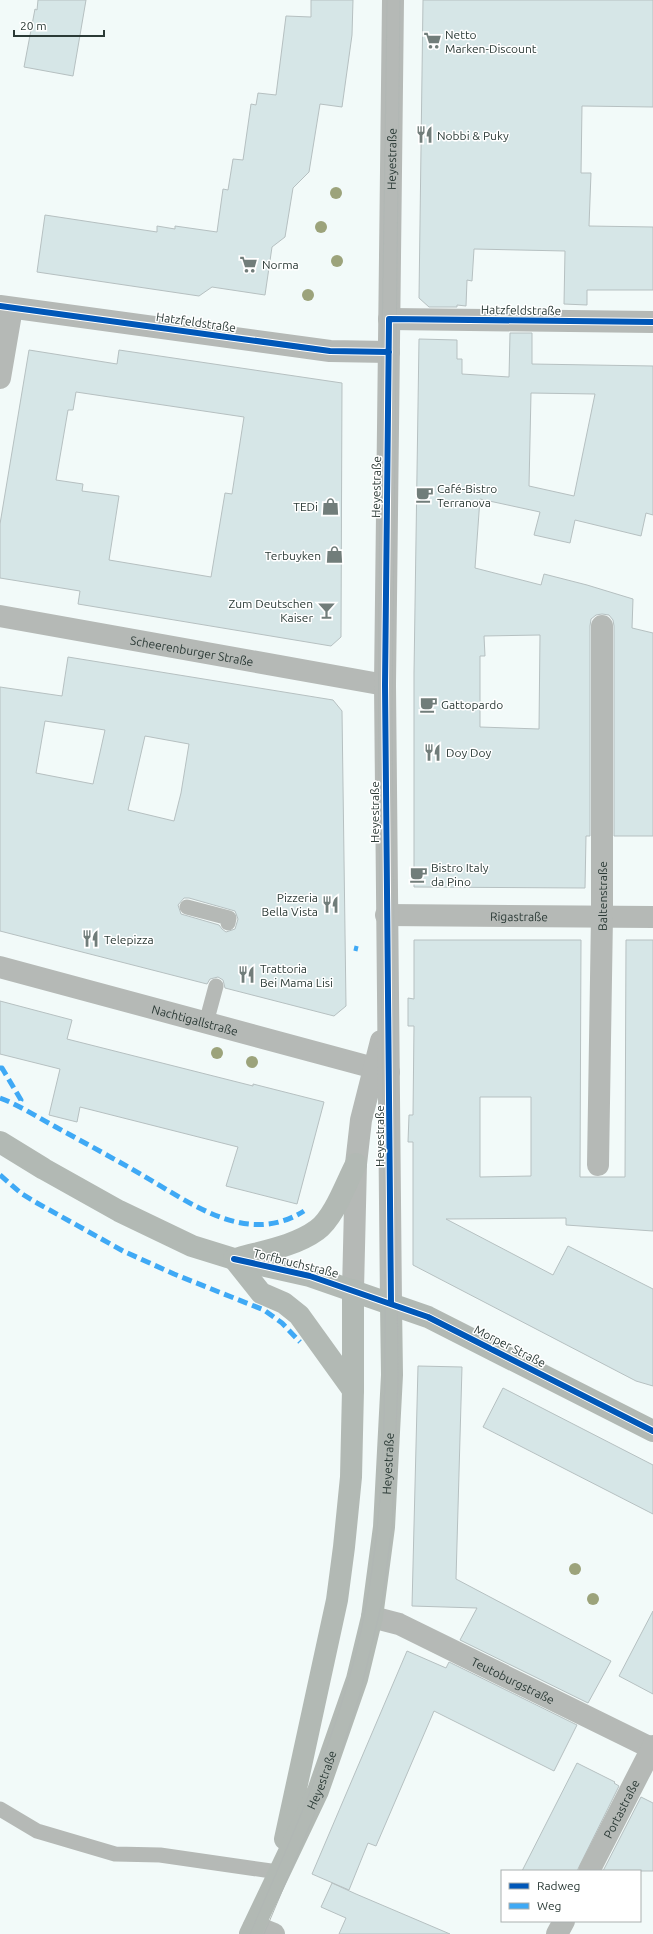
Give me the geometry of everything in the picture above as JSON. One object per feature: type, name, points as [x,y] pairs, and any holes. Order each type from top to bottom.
[{"type":"main road","name":"Torfbruchstraße","points":[[0,1142],[119,1212],[192,1246],[234,1259],[310,1276],[353,1290]]},
{"type":"main road","points":[[353,1390],[299,1315],[284,1303],[261,1293],[234,1259],[288,1244],[317,1230],[329,1217],[356,1164]]},
{"type":"main road","name":"Morper Straße","points":[[353,1290],[428,1317],[653,1431]]},
{"type":"main road","name":"Heyestraße","points":[[278,1872],[337,1600],[344,1548],[351,1477],[353,1290]]},
{"type":"main road","name":"Heyestraße","points":[[252,1930],[278,1872],[318,1791],[357,1679],[372,1617],[384,1527],[392,1375],[392,1304]]},
{"type":"street","name":"Heyestraße","points":[[392,0],[385,685],[388,1014],[382,1070],[392,1304]]},
{"type":"street","name":"Hatzfeldstraße","points":[[6,307],[330,351],[389,352]]},
{"type":"street","points":[[0,378],[6,307]]},
{"type":"street","name":"Hatzfeldstraße","points":[[389,319],[653,322]]},
{"type":"street","name":"Scheerenburger Straße","points":[[0,616],[385,685]]},
{"type":"street","name":"Baltenstraße","points":[[598,1166],[602,916],[602,626]]},
{"type":"street","name":"Rigastraße","points":[[386,915],[653,916]]},
{"type":"street","name":"Nachtigallstraße","points":[[0,967],[382,1070]]},
{"type":"street","name":"Heyestraße","points":[[353,1290],[356,1164],[361,1120],[382,1070]]},
{"type":"street","name":"Teutoburgstraße","points":[[372,1617],[399,1624],[653,1748]]},
{"type":"street","name":"Portastraße","points":[[590,1870],[653,1748]]},
{"type":"street","points":[[557,1934],[563,1922]]},
{"type":"street","points":[[252,1930],[274,1934]]},
{"type":"lane","points":[[187,907],[229,918],[228,923]]},
{"type":"lane","points":[[206,1023],[216,986]]},
{"type":"lane","points":[[0,1809],[37,1831],[115,1854],[160,1855],[278,1872]]},
{"type":"building","points":[[38,0],[86,0],[73,76],[24,67]]},
{"type":"building","points":[[311,0],[353,0],[352,35],[342,107],[320,104],[309,172],[293,188],[285,237],[272,247],[265,295],[212,287],[199,296],[37,272],[45,215],[157,232],[157,226],[175,229],[175,226],[217,232],[223,189],[228,190],[233,159],[243,160],[251,104],[256,105],[258,93],[276,95],[286,16],[311,17]]},
{"type":"building","points":[[423,0],[653,0],[653,107],[582,106],[581,173],[591,173],[589,226],[653,227],[653,290],[587,290],[587,305],[564,304],[565,251],[474,249],[472,281],[467,280],[466,306],[457,305],[457,307],[429,307],[419,298]]},
{"type":"building","points":[[510,333],[532,333],[532,364],[653,366],[653,515],[646,513],[641,536],[575,520],[570,543],[534,535],[540,512],[480,499],[475,568],[541,585],[544,574],[633,599],[632,628],[653,633],[653,836],[614,836],[614,626],[613,620],[609,615],[596,615],[591,619],[590,626],[590,836],[586,836],[585,888],[414,887],[414,673],[419,339],[457,340],[457,359],[462,359],[462,374],[509,377]],"holes":[[[531,393],[595,394],[574,496],[529,486]],[[540,635],[539,729],[480,727],[480,656],[485,656],[484,636]]]},
{"type":"building","points":[[29,350],[117,364],[119,350],[342,383],[341,637],[331,646],[78,604],[80,591],[0,578],[0,524]],"holes":[[[76,392],[244,417],[232,494],[225,493],[211,577],[109,560],[119,496],[82,491],[83,484],[56,480],[68,410],[73,410]]]},
{"type":"building","points":[[68,657],[333,700],[342,711],[346,1006],[334,1016],[225,988],[223,980],[218,977],[210,979],[207,984],[0,931],[0,687],[62,696]],"holes":[[[45,721],[105,730],[93,784],[36,773]],[[145,736],[189,744],[181,793],[174,821],[128,810]],[[184,898],[189,898],[235,911],[238,919],[235,929],[226,932],[219,925],[181,914],[178,905]]]},
{"type":"building","points":[[414,940],[581,940],[580,1177],[625,1177],[626,940],[653,940],[653,1231],[566,1225],[566,1218],[446,1219],[553,1275],[568,1246],[653,1289],[653,1386],[636,1381],[413,1265],[413,1142],[408,1142],[409,1115],[413,1115],[414,1026],[408,1026],[408,998],[414,999]],"holes":[[[480,1097],[531,1097],[531,1176],[480,1177]]]},
{"type":"building","points":[[0,1001],[72,1020],[67,1039],[253,1086],[253,1084],[324,1102],[297,1204],[226,1186],[238,1147],[80,1107],[77,1122],[49,1115],[60,1069],[0,1054]]},
{"type":"building","points":[[418,1366],[462,1367],[456,1579],[611,1661],[588,1703],[460,1640],[477,1608],[412,1606]]},
{"type":"building","points":[[503,1388],[653,1465],[653,1514],[483,1427]]},
{"type":"building","points":[[653,1611],[653,1694],[619,1676]]},
{"type":"building","points":[[407,1651],[446,1668],[449,1662],[577,1725],[554,1771],[434,1711],[376,1846],[368,1843],[349,1890],[312,1874]]},
{"type":"building","points":[[577,1763],[615,1782],[614,1783],[619,1786],[577,1870],[523,1870]]},
{"type":"building","points":[[641,1797],[653,1803],[653,1871],[604,1870]]},
{"type":"building","points":[[332,1883],[450,1934],[339,1934],[346,1918],[321,1907]]},
{"type":"tram line","points":[[250,1934],[301,1815],[331,1735],[356,1653],[372,1568],[381,1483],[385,1354],[385,1268],[380,864],[379,604],[387,0]]},
{"type":"tram line","points":[[264,1934],[342,1749],[360,1694],[382,1602],[392,1527],[398,1381],[392,709],[400,0]]},
{"type":"marked path","points":[[354,948],[358,949]]},
{"type":"marked path","points":[[0,1068],[2,1068],[21,1100],[18,1107]]},
{"type":"marked path","points":[[0,1098],[28,1111],[120,1162],[180,1198],[220,1217],[241,1223],[262,1224],[283,1221],[304,1211]]},
{"type":"marked path","points":[[0,1175],[22,1194],[123,1251],[174,1274],[264,1310],[282,1323],[300,1342]]},
{"type":"cycle path","points":[[0,306],[330,351],[389,352]]},
{"type":"cycle path","points":[[391,1304],[385,685],[389,319],[653,322]]},
{"type":"cycle path","points":[[234,1259],[310,1276],[428,1317],[653,1431]]},
{"type":"place","name":"Netto Marken-Discount","points":[[432,41]]},
{"type":"place","name":"Nobbi & Puky","points":[[424,135]]},
{"type":"place","name":"Norma","points":[[249,264]]},
{"type":"place","name":"Café-Bistro Terranova","points":[[424,495]]},
{"type":"place","name":"TEDi","points":[[331,506]]},
{"type":"place","name":"Terbuyken","points":[[334,555]]},
{"type":"place","name":"Zum Deutschen Kaiser","points":[[326,610]]},
{"type":"place","name":"Gattopardo","points":[[428,704]]},
{"type":"place","name":"Doy Doy","points":[[433,752]]},
{"type":"place","name":"Bistro Italy da Pino","points":[[418,874]]},
{"type":"place","name":"Pizzeria Bella Vista","points":[[331,904]]},
{"type":"place","name":"Telepizza","points":[[91,939]]},
{"type":"place","name":"Trattoria Bei Mama Lisi","points":[[247,975]]}]
